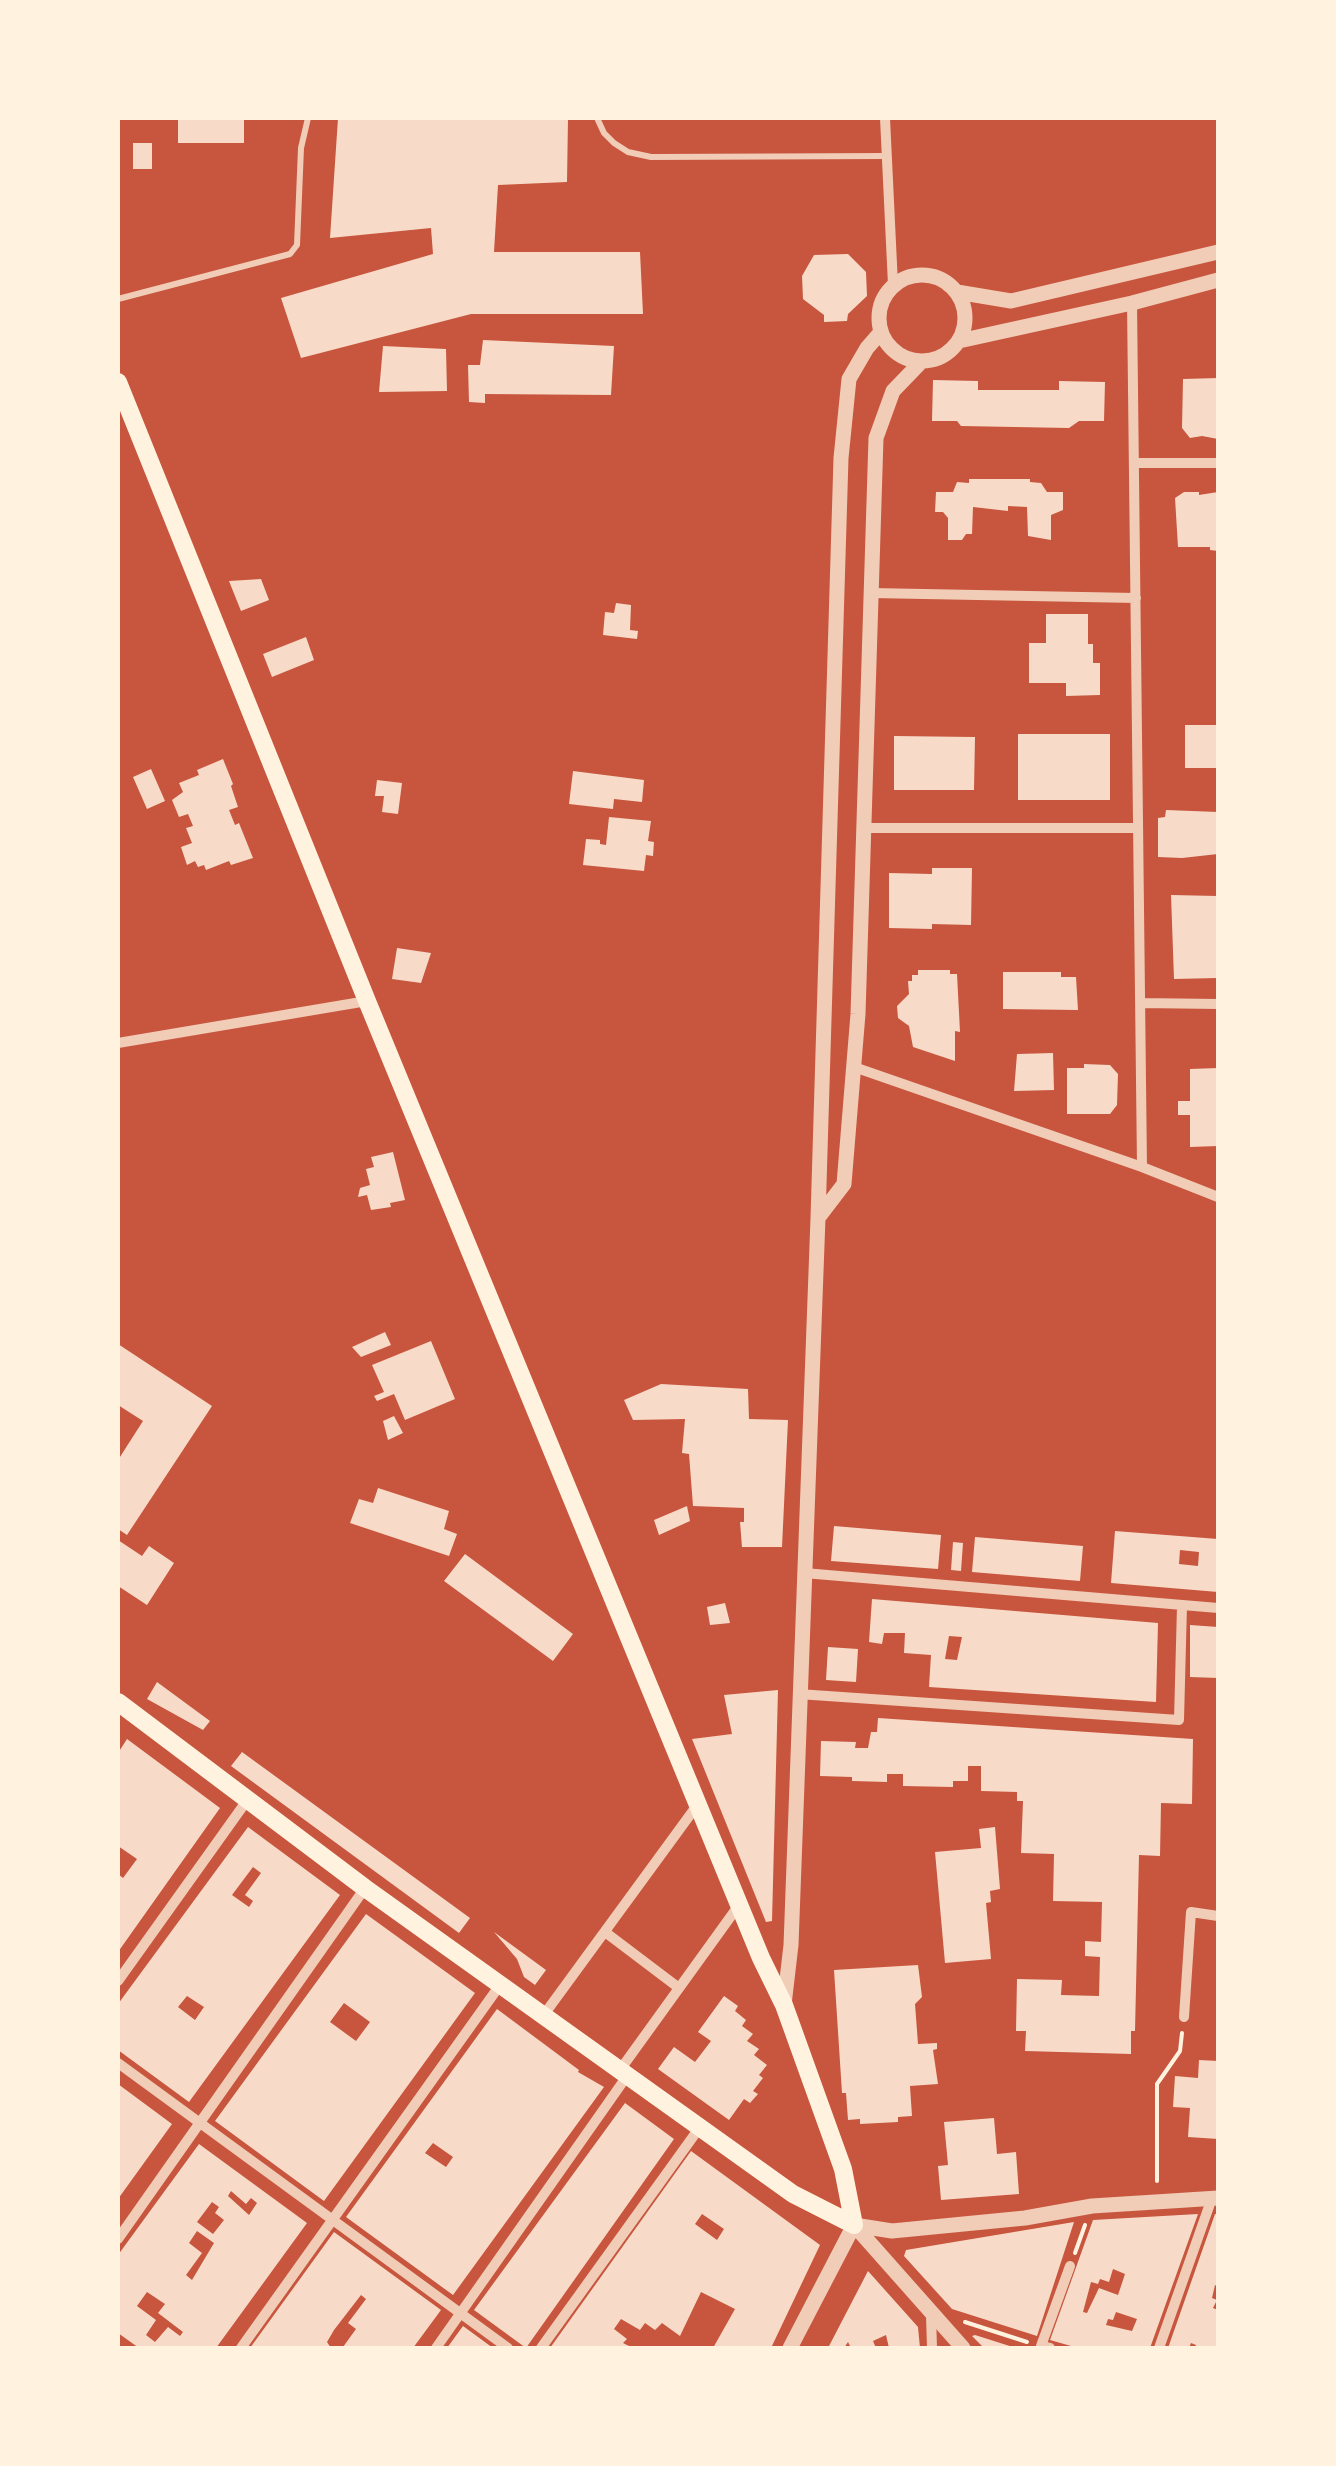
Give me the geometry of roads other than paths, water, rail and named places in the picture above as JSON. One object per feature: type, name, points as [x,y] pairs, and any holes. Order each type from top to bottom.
[{"type":"main road","points":[[118,382],[367,1001],[784,2005],[843,2168],[854,2225]]},
{"type":"main road","points":[[118,1702],[366,1888],[700,2128],[793,2194],[854,2225]]},
{"type":"street","points":[[885,118],[894,286]]},
{"type":"street","points":[[922,361],[906,358],[894,350],[881,332],[879,317],[884,297],[906,278],[920,274],[936,276],[957,292],[1011,301],[1218,252]]},
{"type":"street","points":[[959,340],[1218,280]]},
{"type":"street","points":[[818,1218],[844,1184],[854,1067],[876,438],[892,391],[922,361],[949,352],[959,340],[965,310],[957,292]]},
{"type":"street","points":[[1132,303],[1142,1167]]},
{"type":"street","points":[[784,2005],[791,1945],[818,1218],[841,458],[849,379],[881,332]]},
{"type":"street","points":[[1134,463],[1218,463]]},
{"type":"street","points":[[871,593],[1136,598]]},
{"type":"street","points":[[864,828],[1136,828]]},
{"type":"street","points":[[118,1043],[367,1001]]},
{"type":"street","points":[[1141,1003],[1218,1004]]},
{"type":"street","points":[[854,1067],[1218,1197]]},
{"type":"street","points":[[804,1572],[1218,1608]]},
{"type":"street","points":[[798,1694],[1178,1720],[1182,1606]]},
{"type":"street","points":[[118,1981],[248,1799]]},
{"type":"street","points":[[543,2016],[698,1804]]},
{"type":"street","points":[[118,2239],[366,1888]]},
{"type":"street","points":[[436,2348],[740,1904]]},
{"type":"street","points":[[1184,2017],[1191,1912],[1218,1916]]},
{"type":"street","points":[[604,1932],[679,1988]]},
{"type":"street","points":[[241,2348],[500,1985]]},
{"type":"street","points":[[118,2063],[508,2348]]},
{"type":"street","points":[[540,2348],[700,2128]]},
{"type":"street","points":[[854,2225],[892,2231],[1024,2218],[1092,2206],[1215,2198],[1159,2348]]},
{"type":"street","points":[[854,2225],[963,2348]]},
{"type":"street","points":[[790,2348],[854,2225]]},
{"type":"street","points":[[1046,2347],[1069,2268]]},
{"type":"street","points":[[931,2313],[932,2348]]},
{"type":"lane","points":[[118,300],[290,254],[297,245],[302,148],[308,118]]},
{"type":"lane","points":[[597,118],[614,144],[651,157],[886,156]]}]
